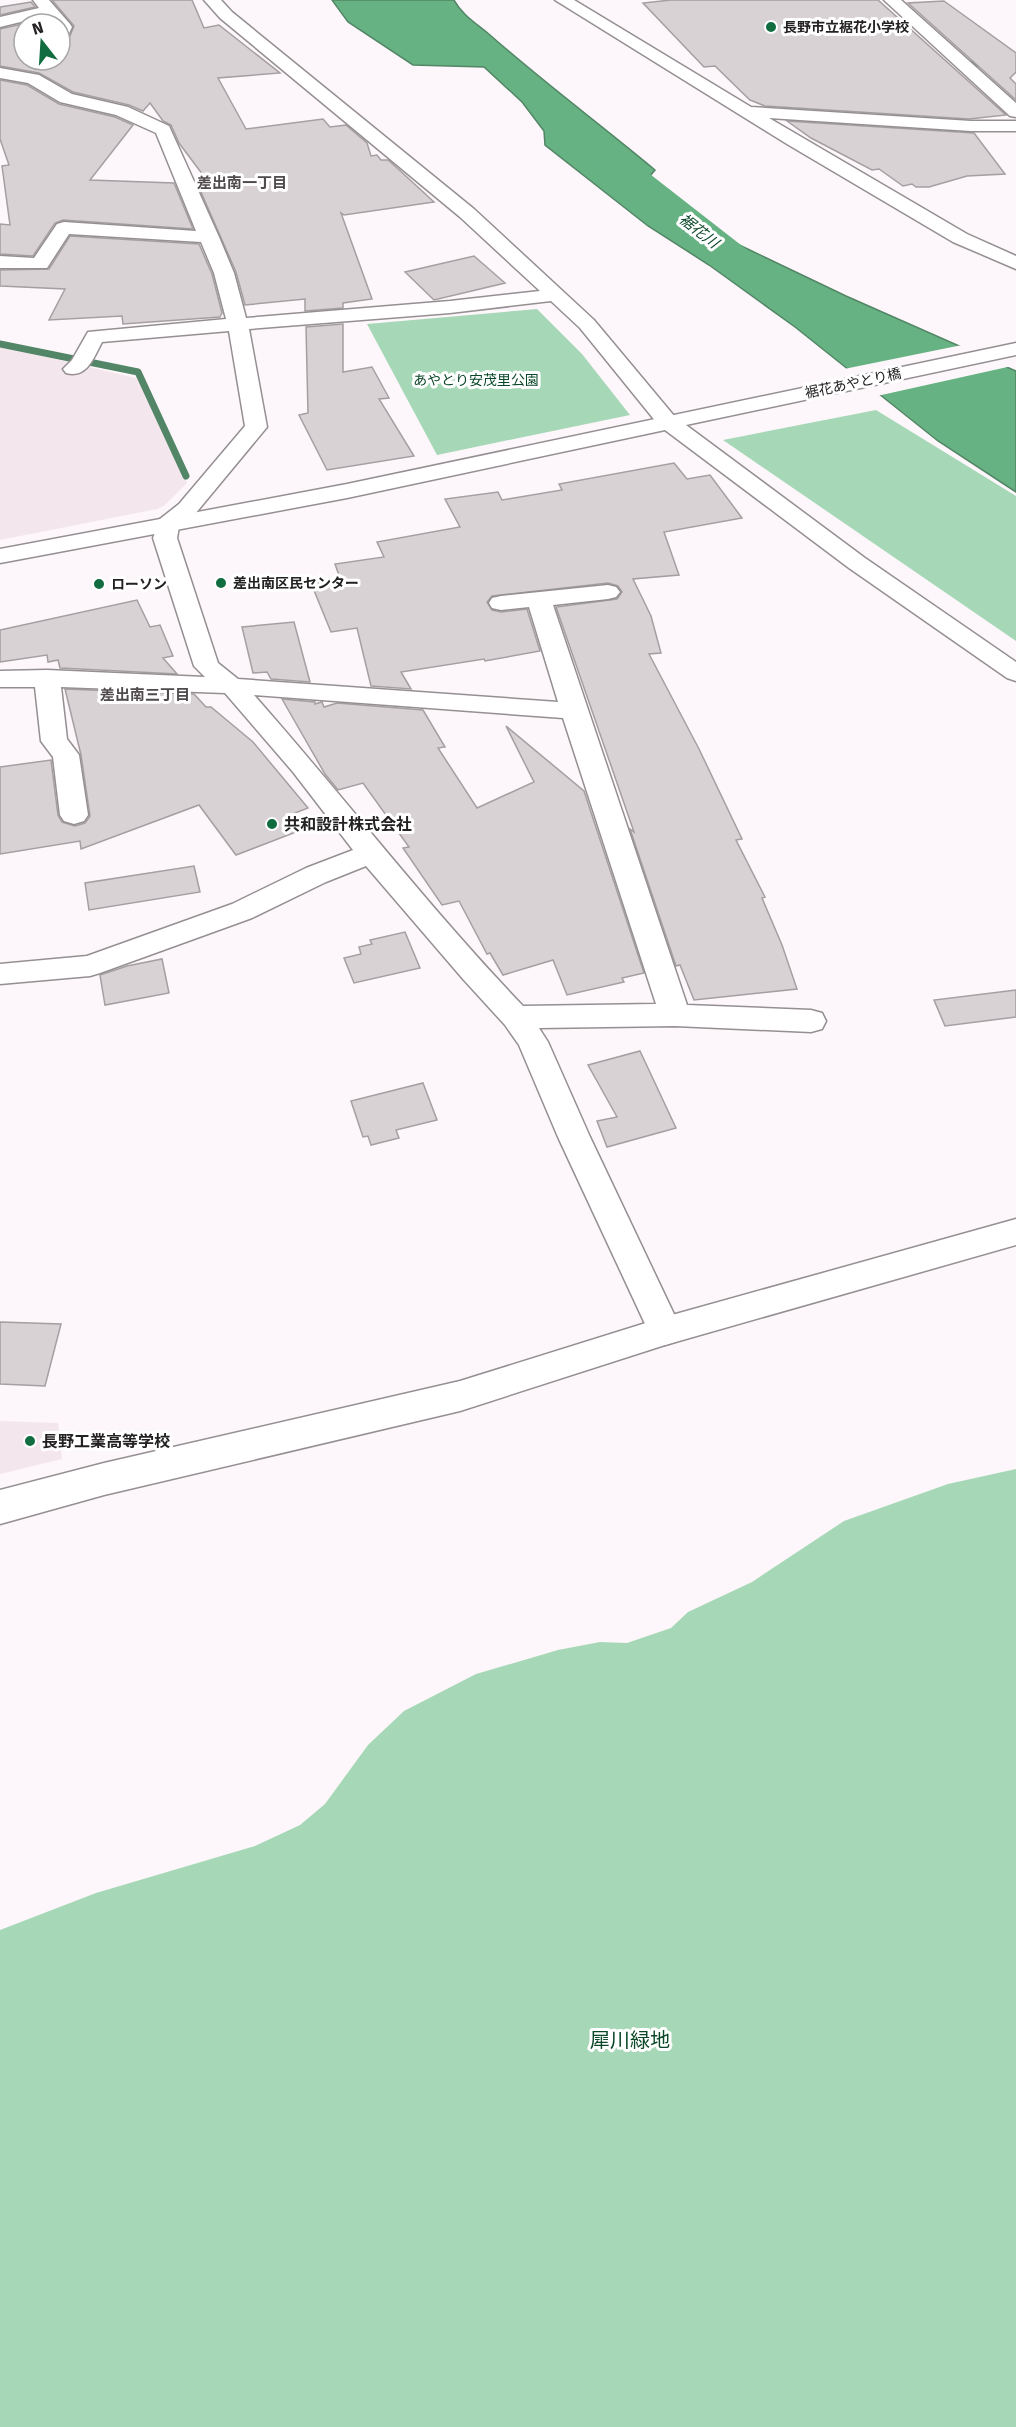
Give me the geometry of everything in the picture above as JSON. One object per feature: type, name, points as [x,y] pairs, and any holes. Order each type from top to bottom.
[{"type":"street","points":[[212,0],[234,22],[467,213],[587,324],[679,420],[857,563],[1016,673]]},
{"type":"street","points":[[563,0],[960,238],[1016,263]]},
{"type":"street","points":[[892,0],[1016,112]]},
{"type":"street","points":[[0,22],[45,5]]},
{"type":"street","points":[[8,91],[42,72]]},
{"type":"street","points":[[0,73],[33,79],[66,98],[122,111],[163,130],[224,273],[238,326],[256,427],[187,509],[168,524],[165,538],[207,666],[232,687],[302,766],[371,854],[473,972],[516,1017],[533,1042],[574,1137],[665,1331]]},
{"type":"street","points":[[747,111],[971,126],[1016,126]]},
{"type":"street","points":[[0,262],[40,264],[64,228],[210,237]]},
{"type":"street","points":[[79,363],[95,336],[238,326],[554,295]]},
{"type":"street","name":"裾花あやとり橋","points":[[0,556],[369,486],[1016,349]]},
{"type":"street","points":[[501,603],[608,592]]},
{"type":"street","points":[[540,599],[574,711],[675,1015]]},
{"type":"street","points":[[47,678],[54,741],[66,755],[74,815]]},
{"type":"street","points":[[0,679],[47,678],[232,687],[574,711]]},
{"type":"street","points":[[0,974],[90,966],[242,911],[316,875],[371,854]]},
{"type":"street","points":[[516,1017],[675,1015],[811,1021]]},
{"type":"street","points":[[0,1508],[104,1479],[460,1396],[665,1331],[1016,1232]]},
{"type":"shaded area","points":[[0,346],[140,379],[187,483],[165,505],[157,509],[0,540]]},
{"type":"shaded area","name":"長野工業高等学校","points":[[0,1421],[58,1423],[62,1459],[0,1474]]},
{"type":"green space","name":"あやとり安茂里公園","points":[[537,309],[582,354],[630,415],[437,455],[367,324]]},
{"type":"green space","points":[[876,410],[1016,496],[1016,641],[723,440]]},
{"type":"green space","name":"犀川緑地","points":[[1016,1469],[1016,2427],[0,2427],[0,1930],[96,1893],[255,1846],[300,1825],[325,1804],[368,1745],[404,1711],[476,1674],[558,1650],[600,1642],[627,1643],[671,1628],[688,1612],[752,1582],[844,1521],[948,1484]]},
{"type":"water","points":[[332,0],[454,0],[470,19],[655,170],[650,176],[651,192],[684,218],[704,221],[729,240],[846,296],[1016,371],[1016,492],[938,441],[795,327],[709,265],[648,226],[545,145],[544,131],[522,102],[484,67],[413,65],[348,22]]},
{"type":"pier","points":[[962,345],[1012,366],[877,396],[844,369]]},
{"type":"building","points":[[52,0],[192,0],[204,28],[219,25],[280,73],[218,78],[246,129],[323,119],[330,127],[346,125],[367,143],[371,156],[377,155],[381,160],[388,160],[434,202],[344,215],[341,213],[372,299],[343,303],[343,308],[305,311],[305,299],[245,305],[236,272],[197,183],[209,183],[179,143],[171,125],[163,121],[150,103],[143,111],[129,105],[73,92],[33,72],[72,72],[74,26],[72,12],[62,12]]},
{"type":"building","points":[[671,0],[878,0],[1006,115],[969,119],[765,106],[750,100],[715,66],[704,67],[643,3]]},
{"type":"building","points":[[944,1],[1016,53],[1016,72],[1010,78],[1016,84],[1016,100],[908,3]]},
{"type":"building","points":[[31,2],[35,7],[0,15],[0,7]]},
{"type":"building","points":[[12,26],[12,68],[0,66],[0,29]]},
{"type":"building","points":[[0,80],[27,85],[59,104],[115,117],[133,125],[90,180],[174,183],[193,229],[63,220],[55,223],[33,256],[0,254],[0,224],[10,225],[2,166],[9,165],[0,139]]},
{"type":"building","points":[[787,121],[974,133],[1005,174],[967,176],[929,187],[916,187],[912,184],[903,186],[879,169],[872,170],[811,138]]},
{"type":"building","points":[[70,236],[199,244],[212,274],[222,313],[220,317],[123,324],[122,316],[49,320],[65,289],[0,286],[0,270],[49,269]]},
{"type":"building","points":[[474,256],[505,283],[434,300],[405,272]]},
{"type":"building","points":[[343,324],[343,372],[372,367],[389,398],[379,399],[414,456],[327,470],[299,415],[308,413],[306,327]]},
{"type":"building","points":[[674,463],[687,479],[710,475],[742,518],[664,532],[679,575],[633,579],[651,616],[661,653],[649,654],[699,749],[742,839],[736,840],[765,897],[762,898],[797,989],[694,1000],[680,965],[676,966],[630,829],[634,832],[556,607],[617,599],[622,592],[618,586],[608,583],[492,596],[487,602],[492,610],[501,612],[527,609],[540,651],[401,672],[411,689],[371,686],[357,628],[331,632],[311,583],[340,578],[335,564],[384,557],[377,542],[460,527],[445,499],[498,492],[502,500],[562,490],[559,484]]},
{"type":"building","points":[[137,600],[150,627],[160,625],[173,656],[163,658],[177,674],[60,668],[58,660],[48,662],[47,655],[0,662],[0,630]]},
{"type":"building","points":[[294,622],[310,682],[271,679],[267,672],[253,673],[242,627]]},
{"type":"building","points":[[65,689],[194,694],[206,707],[211,707],[253,742],[308,808],[295,813],[297,816],[294,817],[304,829],[236,855],[199,805],[81,849],[80,841],[0,854],[0,767],[51,760],[58,815],[62,822],[75,826],[85,823],[90,816],[81,755]]},
{"type":"building","points":[[282,699],[315,702],[315,704],[322,702],[324,707],[337,703],[423,710],[445,747],[438,748],[477,808],[534,782],[506,726],[584,791],[644,973],[622,978],[624,982],[567,995],[553,960],[503,975],[490,953],[487,954],[459,901],[442,905],[403,848],[409,847],[363,783],[338,790],[325,774]]},
{"type":"building","points":[[194,866],[200,892],[89,910],[85,883]]},
{"type":"building","points":[[405,932],[420,968],[354,983],[344,958],[361,954],[359,947],[372,944],[370,940]]},
{"type":"building","points":[[162,959],[169,993],[105,1005],[100,975],[127,966]]},
{"type":"building","points":[[1016,990],[1016,1017],[945,1026],[934,1000]]},
{"type":"building","points":[[640,1051],[676,1128],[607,1147],[597,1121],[617,1117],[588,1065]]},
{"type":"building","points":[[423,1083],[437,1120],[396,1130],[399,1138],[371,1145],[368,1136],[363,1137],[351,1101]]},
{"type":"building","points":[[0,1322],[61,1324],[45,1386],[0,1384]]},
{"type":"waterway","points":[[972,63],[1016,71]]},
{"type":"waterway","name":"裾花川","points":[[584,139],[751,271]]},
{"type":"waterway","points":[[0,344],[138,372],[186,476]]},
{"type":"place","name":"長野市立裾花小学校","points":[[771,27]]},
{"type":"place","name":"差出南区民センター","points":[[221,583]]},
{"type":"place","name":"ローソン","points":[[99,584]]},
{"type":"place","name":"共和設計株式会社","points":[[272,824]]},
{"type":"place","name":"長野工業高等学校","points":[[30,1441]]},
{"type":"district","name":"差出南一丁目","points":[[242,183]]},
{"type":"district","name":"差出南三丁目","points":[[145,695]]}]
